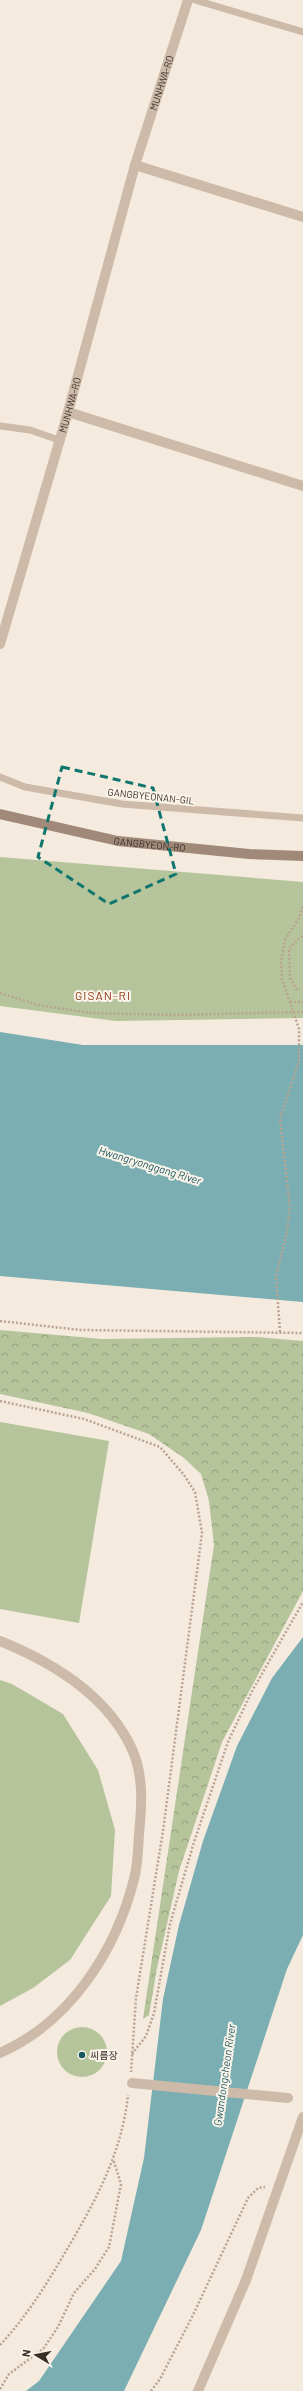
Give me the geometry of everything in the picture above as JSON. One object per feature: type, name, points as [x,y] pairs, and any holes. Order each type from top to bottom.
[{"type":"main road","name":"GANGBYEON-RO","points":[[0,814],[118,841],[249,854],[303,856]]},
{"type":"street","name":"MUNHWA-RO","points":[[0,644],[68,412],[136,166],[188,0]]},
{"type":"street","points":[[136,166],[303,217]]},
{"type":"street","points":[[68,412],[303,486]]},
{"type":"street","points":[[0,1641],[36,1658],[80,1684],[118,1725],[132,1748],[141,1776],[142,1811],[135,1877],[127,1904],[116,1932],[96,1970],[72,1999],[49,2021],[35,2033],[0,2053]]},
{"type":"street","points":[[132,2083],[288,2098]]},
{"type":"street","points":[[198,2391],[246,2280],[303,2117]]},
{"type":"lane","points":[[195,0],[303,32]]},
{"type":"lane","points":[[0,426],[30,430],[59,440]]},
{"type":"lane","name":"GANGBYEONAN-GIL","points":[[0,777],[25,787],[122,804],[303,818]]},
{"type":"path","points":[[280,1332],[276,1277],[287,1231],[290,1207],[280,1119],[299,1061],[299,1029],[282,979],[281,961],[285,940],[299,918],[303,905]]},
{"type":"path","points":[[297,990],[290,978],[290,948],[303,935]]},
{"type":"path","points":[[0,993],[38,1005],[91,1013],[174,1015],[303,1012]]},
{"type":"path","points":[[290,1002],[303,1002]]},
{"type":"path","points":[[0,1321],[82,1330],[280,1332],[303,1334]]},
{"type":"path","points":[[132,2054],[146,2036],[154,2013],[170,1924],[194,1842],[228,1742],[251,1692],[303,1602]]},
{"type":"path","points":[[0,2389],[9,2374],[43,2349],[58,2327],[74,2293],[95,2269],[109,2247],[121,2184],[113,2158]]},
{"type":"path","points":[[151,2391],[160,2378],[193,2315],[248,2198],[258,2188],[279,2184]]},
{"type":"highlighted area","points":[[62,767],[153,788],[176,874],[109,904],[38,857]]},
{"type":"green space","points":[[0,857],[303,882],[303,1018],[116,1021],[0,1006]]},
{"type":"green space","points":[[0,1330],[102,1339],[256,1337],[303,1341],[303,1591],[222,1742],[179,1871],[157,1968],[149,2015],[143,2019],[214,1545],[209,1501],[201,1474],[184,1458],[149,1434],[88,1413],[0,1394]]},
{"type":"green space","points":[[0,1422],[109,1441],[79,1623],[0,1609]]},
{"type":"green space","points":[[0,1680],[12,1684],[63,1714],[98,1770],[115,1830],[111,1896],[70,1960],[33,1988],[0,2006]]},
{"type":"green space","name":"씨름장","points":[[77,2027],[87,2027],[100,2034],[107,2047],[107,2057],[100,2070],[87,2077],[77,2077],[68,2073],[61,2066],[57,2057],[57,2047],[61,2038],[68,2031]]},
{"type":"water","name":"Hwangryonggang River","points":[[0,1032],[83,1045],[303,1045],[303,1302],[0,1276]]},
{"type":"water","name":"Gwandongcheon River","points":[[303,1637],[303,1935],[287,1969],[201,2230],[124,2391],[26,2391],[39,2381],[121,2261],[144,2158],[163,1999],[179,1925],[203,1841],[237,1746],[272,1678]]},
{"type":"place","name":"씨름장","points":[[82,2055]]},
{"type":"district","name":"GISAN-RI","points":[[103,995]]}]
